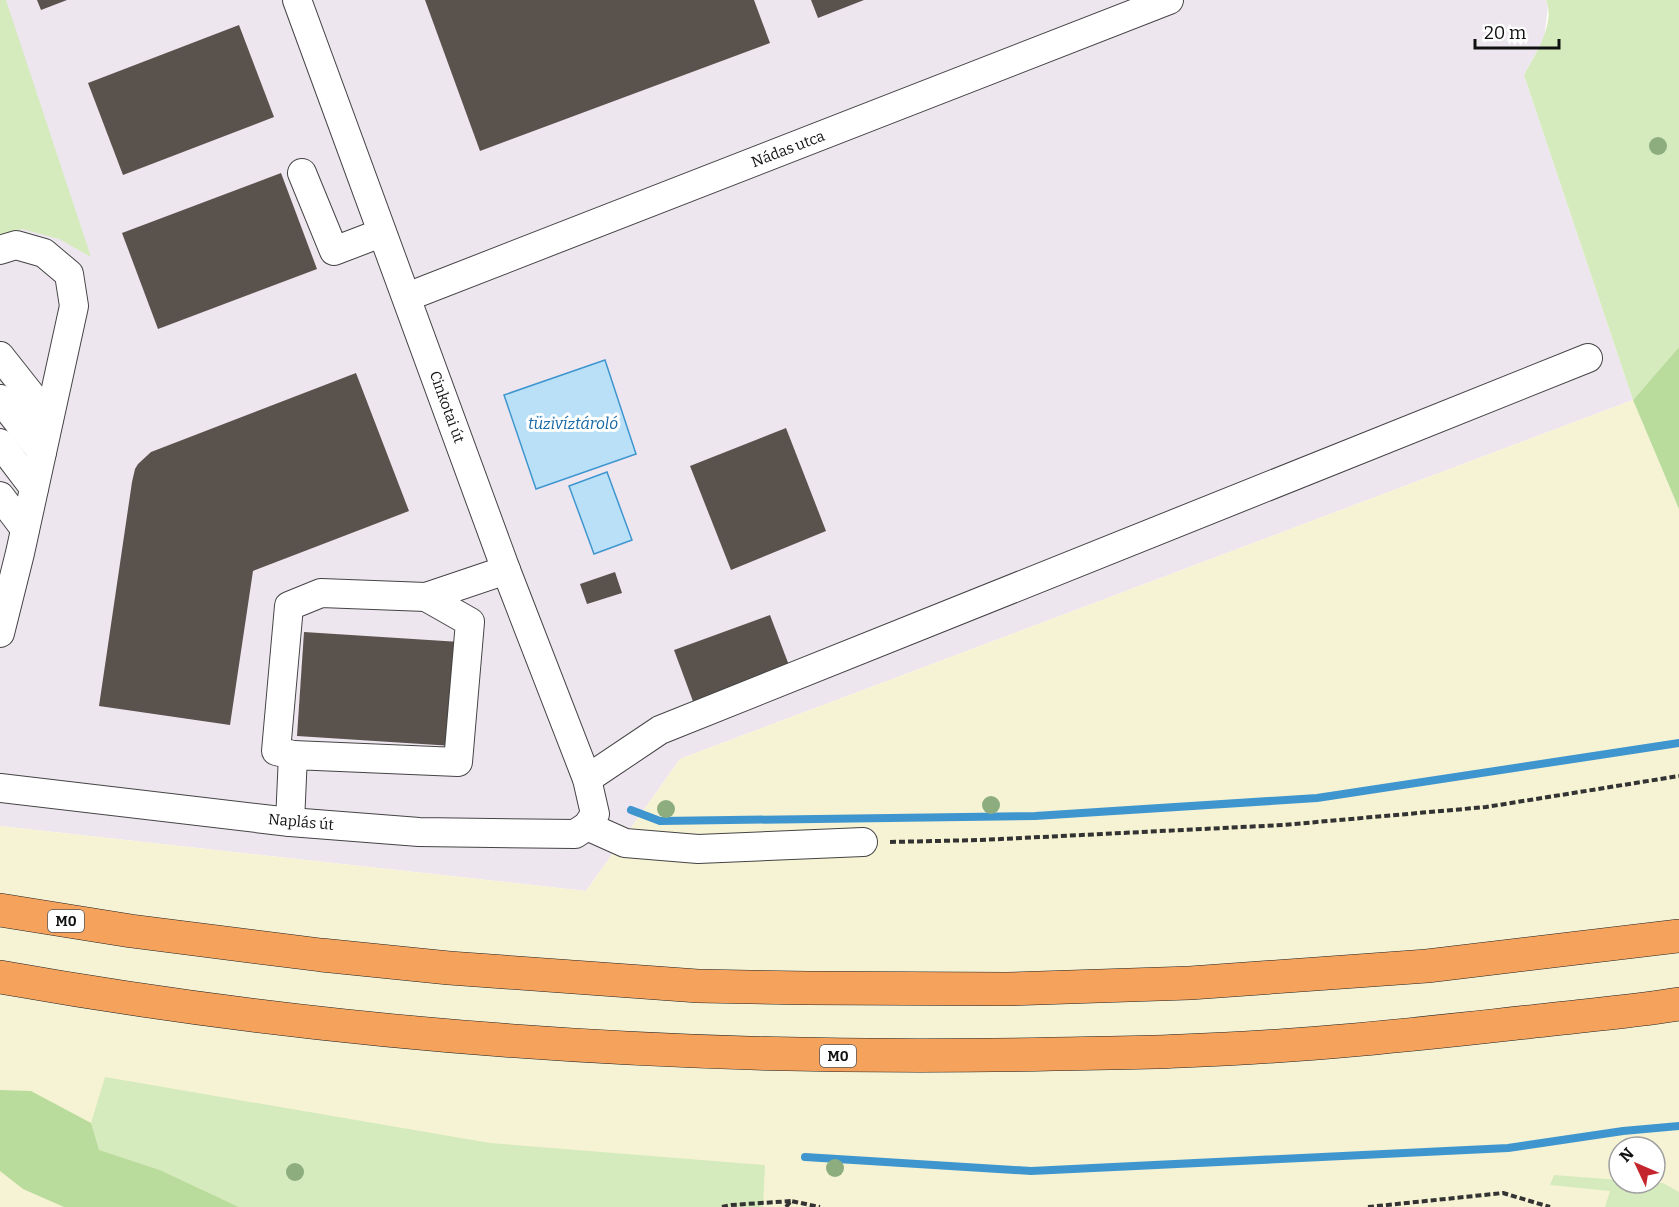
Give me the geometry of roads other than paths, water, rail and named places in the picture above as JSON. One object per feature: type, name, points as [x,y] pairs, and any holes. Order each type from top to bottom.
[{"type":"highway","name":"M0","points":[[0,910],[131,932],[309,954],[698,986],[797,988],[1007,989],[1190,983],[1427,966],[1679,936]]},
{"type":"highway","name":"M0","points":[[0,977],[95,994],[290,1021],[430,1035],[710,1053],[846,1056],[1184,1051],[1416,1035],[1679,1004]]},
{"type":"street","name":"Cinkotai út","points":[[297,0],[506,570],[587,779],[591,820]]},
{"type":"street","name":"Nádas utca","points":[[407,297],[1170,0]]},
{"type":"street","points":[[302,173],[334,251],[381,233]]},
{"type":"street","points":[[0,250],[16,245],[44,253],[69,274],[74,306],[0,633]]},
{"type":"street","points":[[0,356],[49,418]]},
{"type":"street","points":[[587,779],[660,730],[1587,358]]},
{"type":"street","points":[[0,399],[42,452]]},
{"type":"street","points":[[0,443],[34,488]]},
{"type":"street","points":[[0,496],[25,529]]},
{"type":"street","points":[[426,597],[470,622],[458,762],[293,755],[276,751],[289,606],[321,593],[426,597],[506,570]]},
{"type":"street","points":[[290,822],[293,755]]},
{"type":"street","name":"Naplás út","points":[[0,788],[290,822],[418,832],[575,834],[591,820]]},
{"type":"street","points":[[591,820],[626,843],[698,849],[862,842]]},
{"type":"water","name":"tüzivíztároló","points":[[605,360],[636,454],[536,489],[504,395]]},
{"type":"water","name":"tüzivíztároló","points":[[607,472],[632,540],[594,554],[569,486]]},
{"type":"waterway","points":[[631,810],[660,821],[1035,816],[1317,798],[1679,743]]},
{"type":"waterway","points":[[805,1157],[1031,1171],[1508,1148],[1623,1131],[1679,1126]]}]
